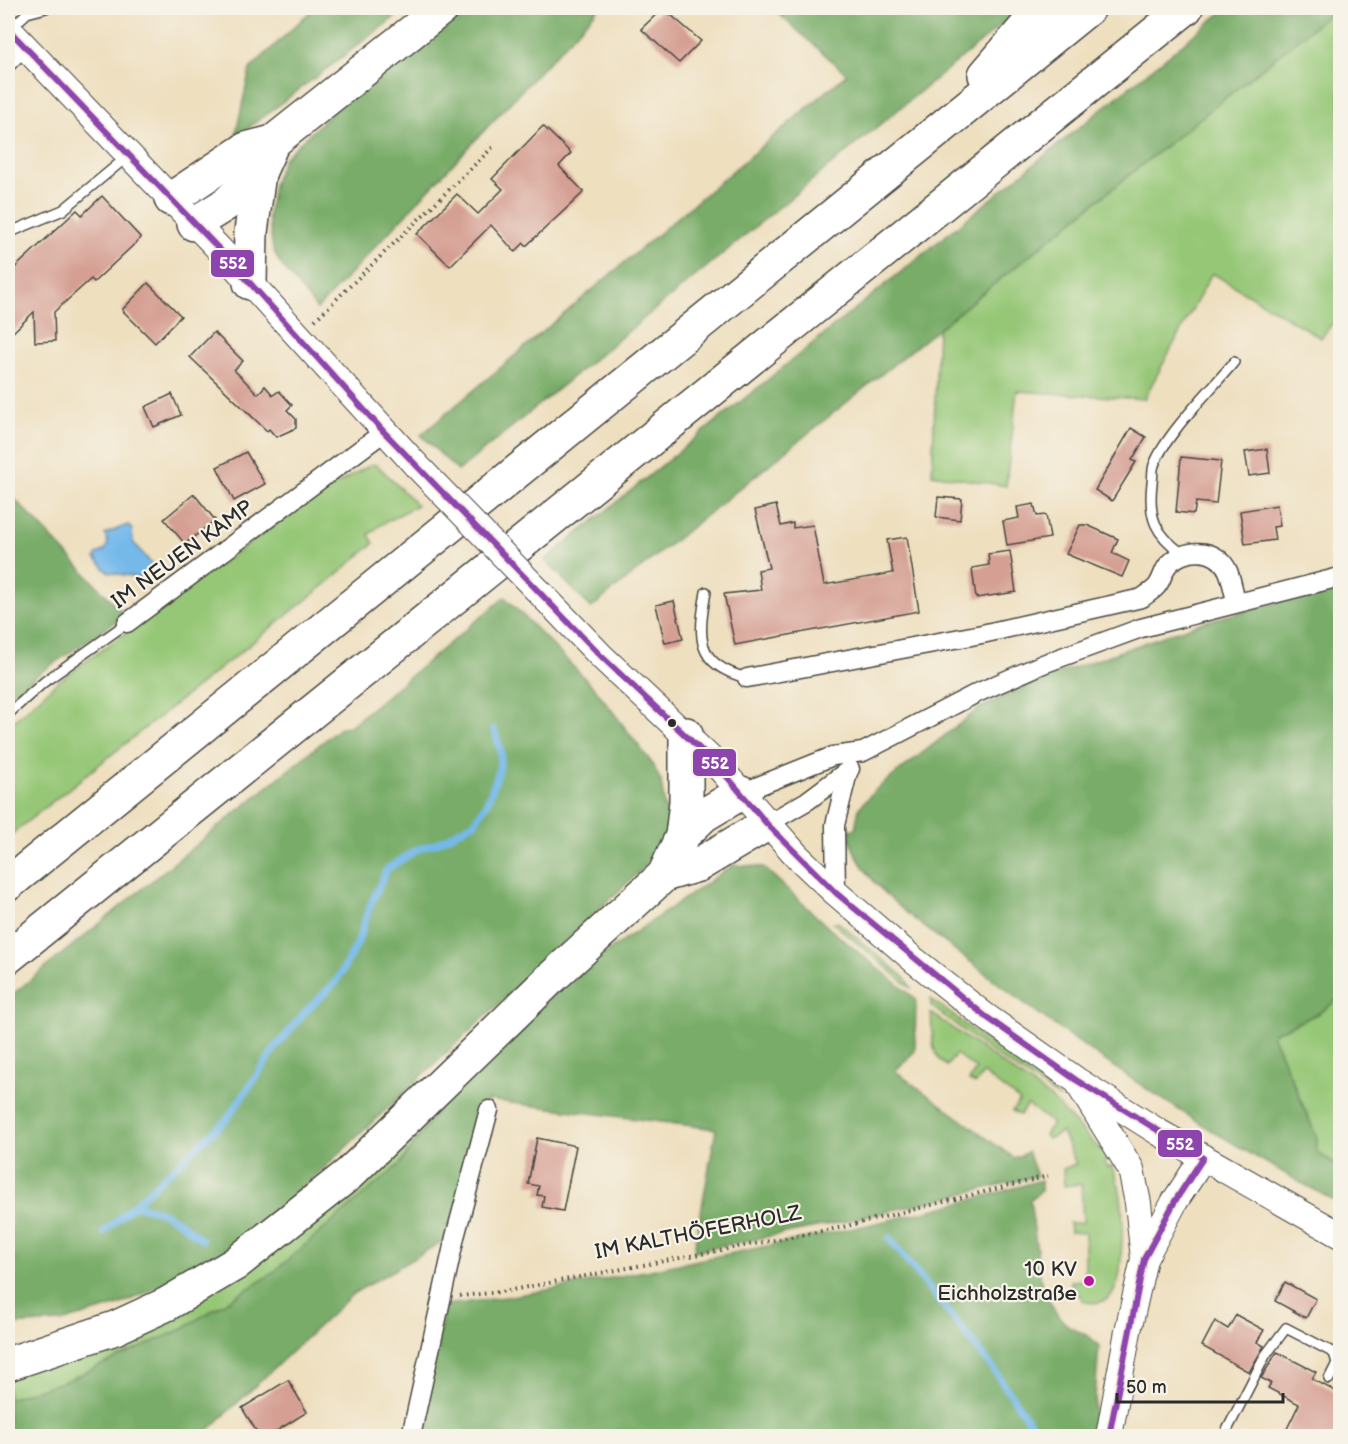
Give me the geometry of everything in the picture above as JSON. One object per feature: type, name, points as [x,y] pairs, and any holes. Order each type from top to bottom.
[{"type":"highway","points":[[171,199],[246,149],[273,142],[442,8]]},
{"type":"highway","points":[[951,119],[1009,44],[1042,8]]},
{"type":"highway","points":[[8,884],[1089,8]]},
{"type":"highway","points":[[13,954],[1185,8]]},
{"type":"highway","points":[[250,283],[250,232],[259,173],[273,142]]},
{"type":"highway","points":[[194,224],[226,204],[259,173]]},
{"type":"highway","points":[[8,1364],[115,1328],[167,1304],[234,1264],[284,1228],[349,1174],[549,980],[664,875],[682,836],[686,802],[686,734]]},
{"type":"highway","points":[[682,836],[710,811],[741,793]]},
{"type":"highway","points":[[664,875],[698,865],[767,825]]},
{"type":"highway","points":[[8,1340],[66,1343]]},
{"type":"main road","points":[[8,30],[250,283],[384,432],[602,657],[686,734],[741,793],[767,825],[836,893],[985,1016],[1076,1080],[1203,1158],[1341,1235]]},
{"type":"main road","points":[[1076,1080],[1131,1169],[1138,1203],[1144,1259]]},
{"type":"main road","points":[[1109,1437],[1128,1331],[1144,1259],[1175,1201],[1203,1158]]},
{"type":"street","name":"IM NEUEN KAMP","points":[[127,622],[384,432]]},
{"type":"street","points":[[747,678],[982,634],[1142,598],[1158,586],[1166,568],[1176,557],[1183,554],[1201,552],[1217,558],[1227,569],[1237,603]]},
{"type":"street","points":[[741,793],[834,756],[863,752],[977,693],[1043,664],[1141,628],[1341,577]]},
{"type":"street","points":[[767,825],[848,772],[863,752]]},
{"type":"street","points":[[836,893],[835,825],[848,772]]},
{"type":"street","points":[[411,1437],[441,1298],[489,1110]]},
{"type":"lane","points":[[8,30],[27,13],[46,8]]},
{"type":"lane","points":[[8,68],[27,50]]},
{"type":"lane","points":[[8,233],[63,210],[129,155]]},
{"type":"lane","points":[[1183,554],[1173,547],[1152,522],[1150,501],[1154,465],[1173,436],[1234,362]]},
{"type":"lane","points":[[706,592],[700,640],[708,655],[726,673],[747,678]]},
{"type":"lane","name":"IM NEUEN KAMP","points":[[8,714],[44,682],[127,622]]},
{"type":"lane","points":[[1224,1437],[1265,1356],[1286,1328],[1334,1353],[1337,1363],[1329,1379]]},
{"type":"path","points":[[296,336],[493,147]]},
{"type":"path","name":"IM KALTHÖFERHOLZ","points":[[441,1298],[501,1292],[764,1242],[962,1198],[1048,1176]]},
{"type":"green space","points":[[314,8],[407,8],[235,138],[250,69]]},
{"type":"green space","points":[[459,8],[599,8],[317,309],[279,262],[273,249],[268,216],[273,185],[284,158],[343,102]]},
{"type":"green space","points":[[772,8],[1022,8],[458,471],[421,435],[847,74]]},
{"type":"green space","points":[[1227,8],[1337,8],[591,608],[545,560]]},
{"type":"green space","points":[[1337,8],[1340,8],[1340,314],[1321,338],[1212,273],[1144,399],[1017,391],[1006,486],[932,474],[938,329]]},
{"type":"green space","points":[[372,464],[378,466],[417,505],[380,525],[369,535],[374,543],[326,584],[8,837],[8,726],[56,683],[312,498]]},
{"type":"green space","points":[[8,492],[125,615],[34,677],[8,701]]},
{"type":"green space","points":[[1340,586],[1340,998],[1319,1013],[1272,1034],[1317,1138],[1317,1153],[1340,1166],[1340,1204],[1243,1149],[1149,1090],[1012,994],[896,904],[865,870],[854,851],[847,830],[855,829],[859,808],[874,791],[980,708],[1037,681],[1203,622]]},
{"type":"green space","points":[[505,597],[597,691],[651,762],[661,781],[665,809],[672,810],[664,843],[641,870],[276,1213],[196,1270],[119,1305],[61,1322],[8,1325],[8,998],[341,727],[350,726]]},
{"type":"green space","points":[[733,865],[762,867],[768,871],[830,929],[916,999],[915,1051],[895,1071],[1014,1158],[1028,1152],[1037,1176],[842,1222],[694,1251],[716,1129],[488,1100],[452,1236],[354,1293],[202,1436],[8,1436],[8,1399],[68,1380],[180,1330],[269,1276],[400,1164],[447,1097],[578,972]]},
{"type":"green space","points":[[838,922],[906,979],[912,989],[833,923]]},
{"type":"green space","points":[[1340,998],[1340,1166],[1317,1153],[1317,1138],[1272,1034],[1319,1013]]},
{"type":"green space","points":[[931,999],[1045,1084],[1061,1099],[994,1054],[931,1006]]},
{"type":"green space","points":[[931,1013],[1052,1099],[1108,1158],[1105,1162],[1107,1167],[1112,1167],[1120,1192],[1123,1231],[1120,1272],[1116,1287],[1106,1300],[1085,1302],[1071,1286],[1071,1281],[1085,1280],[1085,1233],[1070,1232],[1069,1223],[1083,1223],[1081,1184],[1064,1186],[1063,1169],[1076,1164],[1062,1132],[1048,1139],[1045,1135],[1052,1123],[1028,1105],[1020,1115],[1012,1111],[1020,1101],[983,1073],[976,1084],[969,1081],[976,1069],[956,1054],[947,1066],[941,1061],[933,1043]]},
{"type":"green space","points":[[447,1097],[400,1164],[269,1276],[180,1330],[68,1380],[8,1399],[8,1374],[88,1352]]},
{"type":"green space","points":[[1041,1180],[1041,1191],[1030,1200],[1042,1288],[1058,1316],[1067,1325],[1090,1337],[1099,1346],[1092,1436],[416,1436],[445,1305],[580,1284],[878,1223]]},
{"type":"water","points":[[128,525],[132,530],[133,542],[154,567],[140,578],[108,572],[95,558],[97,554],[105,550],[108,543],[105,534]]},
{"type":"building","points":[[663,8],[701,41],[679,63],[641,29]]},
{"type":"building","points":[[543,126],[571,153],[559,166],[584,192],[526,246],[524,243],[515,252],[491,225],[450,266],[417,234],[457,194],[478,214],[503,189],[492,179]]},
{"type":"building","points":[[102,196],[141,238],[94,282],[91,279],[54,312],[55,341],[35,342],[34,312],[8,337],[8,274],[77,210],[82,215]]},
{"type":"building","points":[[148,283],[181,316],[155,343],[122,310]]},
{"type":"building","points":[[214,332],[243,361],[234,370],[258,394],[265,386],[273,395],[279,391],[292,405],[287,410],[296,419],[296,428],[276,437],[269,429],[267,431],[190,357]]},
{"type":"building","points":[[172,394],[181,415],[154,427],[145,407]]},
{"type":"building","points":[[1131,428],[1146,437],[1132,460],[1136,462],[1112,501],[1095,490]]},
{"type":"building","points":[[1267,449],[1270,473],[1249,476],[1245,452]]},
{"type":"building","points":[[246,452],[265,484],[234,501],[217,467]]},
{"type":"building","points":[[1181,457],[1221,461],[1216,504],[1196,502],[1194,514],[1176,512]]},
{"type":"building","points":[[194,494],[215,520],[185,544],[164,519]]},
{"type":"building","points":[[938,497],[962,499],[960,520],[936,517]]},
{"type":"building","points":[[1034,504],[1037,516],[1046,515],[1050,538],[1007,545],[1003,521],[1019,518],[1017,507]]},
{"type":"building","points":[[776,505],[781,526],[793,523],[793,528],[813,525],[824,585],[893,573],[887,540],[907,537],[919,611],[735,645],[724,594],[761,590],[758,570],[769,568],[755,510]]},
{"type":"building","points":[[1277,505],[1280,526],[1273,527],[1275,540],[1245,544],[1240,511]]},
{"type":"building","points":[[1080,525],[1087,525],[1118,539],[1112,553],[1129,561],[1122,577],[1066,554]]},
{"type":"building","points":[[1010,551],[1016,592],[976,598],[972,568],[989,565],[988,554]]},
{"type":"building","points":[[674,601],[683,639],[665,643],[656,605]]},
{"type":"building","points":[[537,1138],[576,1146],[563,1211],[542,1207],[544,1196],[537,1195],[539,1186],[528,1184]]},
{"type":"building","points":[[1285,1282],[1316,1299],[1306,1318],[1275,1301]]},
{"type":"building","points":[[1236,1315],[1264,1330],[1257,1342],[1264,1346],[1249,1372],[1202,1346],[1215,1321],[1228,1329]]},
{"type":"building","points":[[1277,1352],[1316,1372],[1312,1379],[1341,1394],[1341,1437],[1283,1437],[1299,1404],[1268,1388],[1271,1383],[1261,1378]]},
{"type":"building","points":[[288,1380],[307,1412],[267,1437],[260,1437],[242,1408]]},
{"type":"waterway","points":[[104,1232],[227,1119],[276,1047],[304,1013],[336,982],[358,942],[369,908],[387,869],[418,849],[437,843],[475,822],[487,803],[499,771],[501,753],[494,729]]},
{"type":"waterway","points":[[135,1206],[163,1213],[202,1240]]},
{"type":"waterway","points":[[889,1238],[990,1364],[1039,1436]]},
{"type":"transit line","name":"552","points":[[8,29],[223,253],[384,432],[602,657],[718,766],[767,824],[836,893],[985,1016],[1076,1080],[1203,1158],[1175,1201],[1144,1259],[1109,1436]]},
{"type":"place","name":"10 KV Eichholzstraße","points":[[1089,1281]]}]
